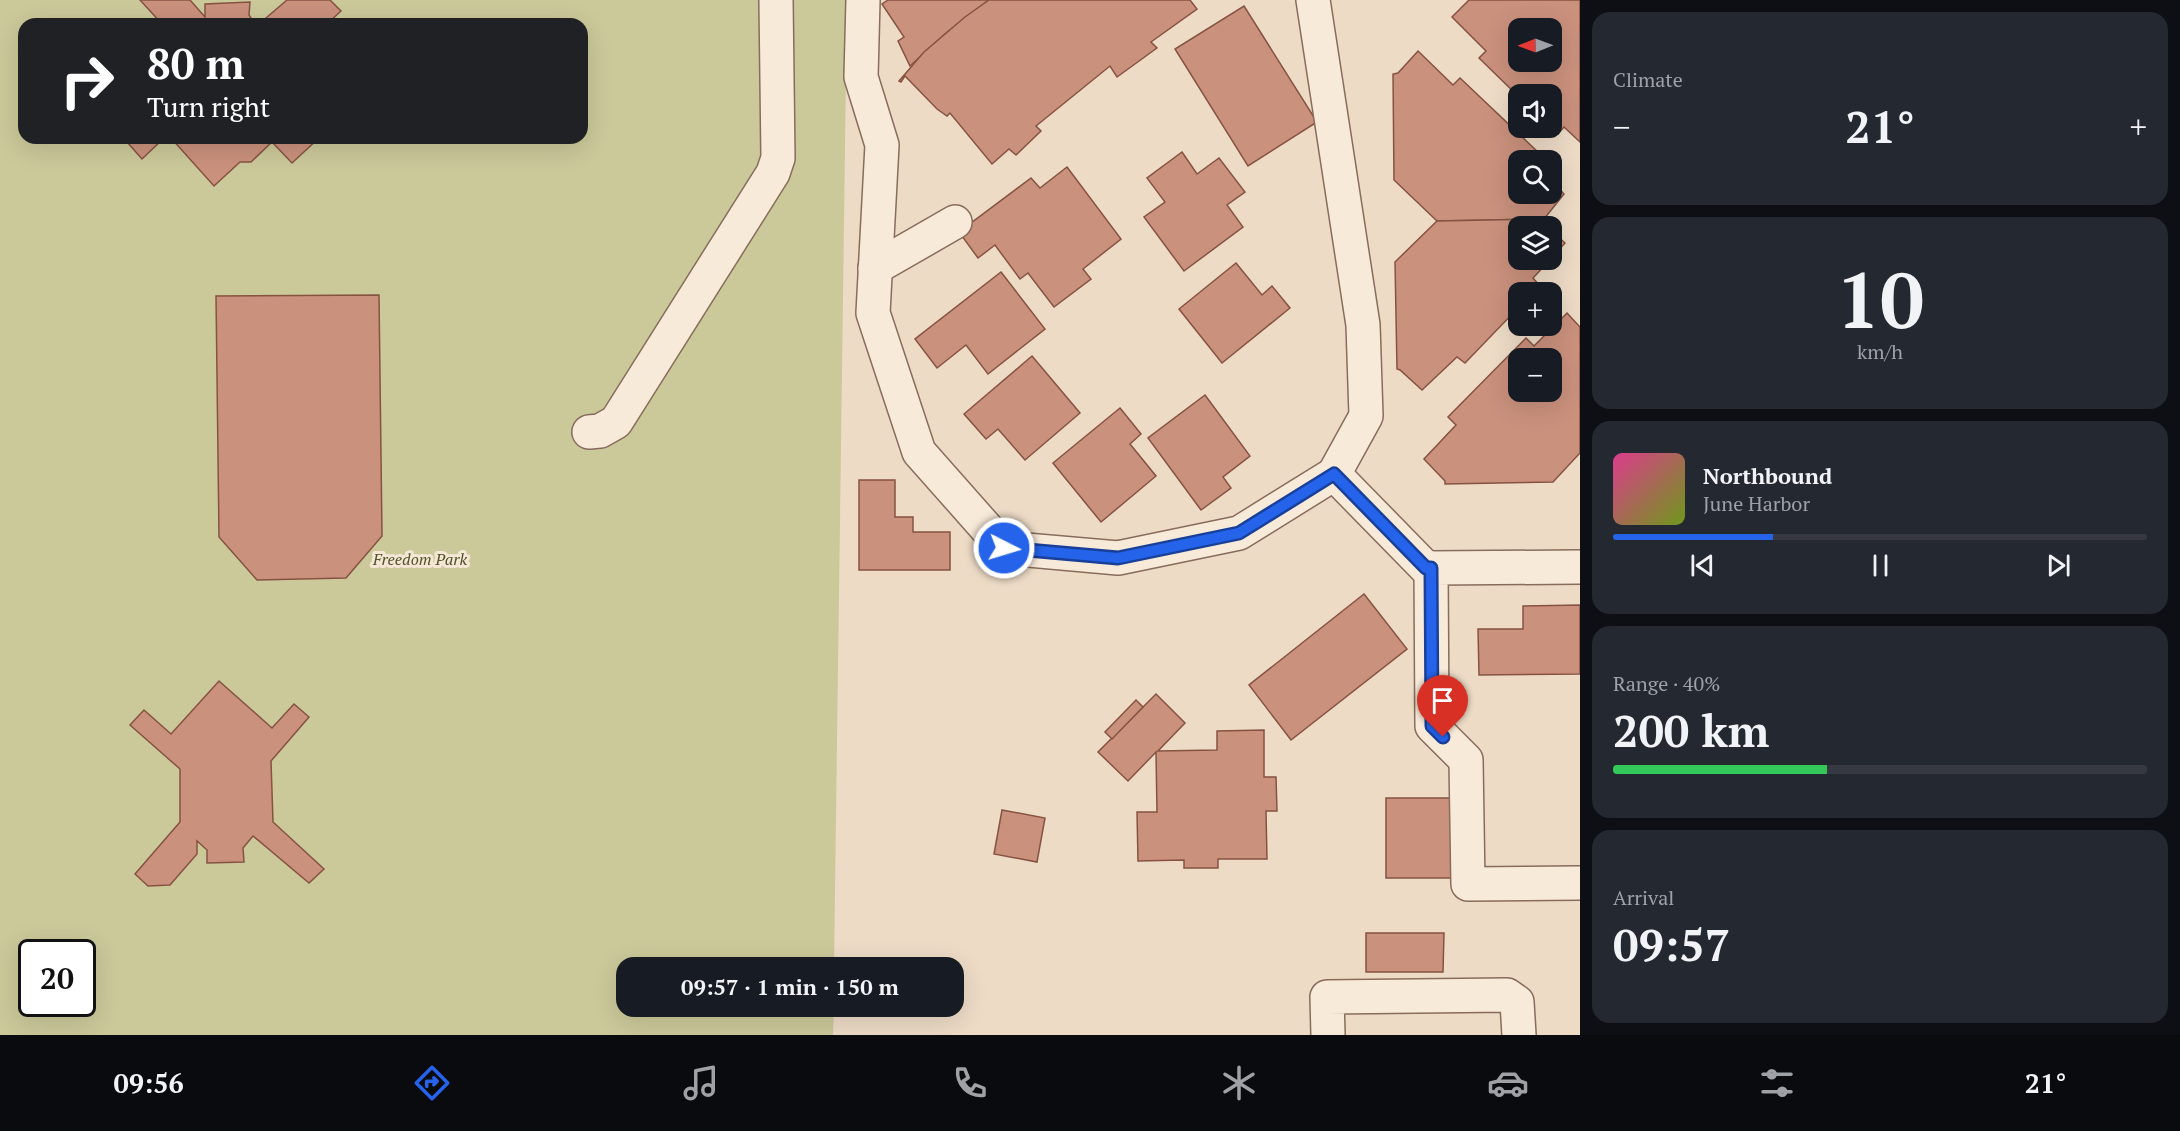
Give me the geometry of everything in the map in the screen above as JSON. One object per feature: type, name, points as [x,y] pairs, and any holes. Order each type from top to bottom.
[{"type":"lane","points":[[589,432],[600,430],[616,422],[772,173],[778,158],[776,0]]},
{"type":"lane","points":[[863,0],[861,77],[882,145],[873,313],[919,452],[1004,548],[1118,558],[1239,533],[1334,474],[1366,416],[1363,325],[1313,0]]},
{"type":"lane","points":[[875,268],[955,222]]},
{"type":"lane","points":[[1334,474],[1426,568],[1580,567]]},
{"type":"lane","points":[[1431,568],[1432,726],[1466,760],[1468,884],[1580,883]]},
{"type":"lane","points":[[1328,1035],[1327,997],[1484,995],[1507,995],[1517,1002],[1519,1035]]},
{"type":"green space","name":"Freedom Park","points":[[0,0],[847,0],[834,957],[616,957],[616,1017],[834,1017],[833,1035],[0,1035]]},
{"type":"building","points":[[140,0],[190,0],[205,17],[205,4],[250,2],[249,15],[251,18],[156,18]]},
{"type":"building","points":[[287,0],[330,0],[341,11],[333,18],[266,18]]},
{"type":"building","points":[[888,0],[989,0],[946,33],[910,66],[898,41],[904,37],[882,4]]},
{"type":"building","points":[[989,0],[1190,0],[1197,9],[1151,42],[1157,48],[1117,77],[1110,66],[1036,126],[1041,131],[1016,155],[1009,149],[992,164],[950,113],[947,116],[937,109],[905,76],[901,82],[899,81],[924,52]]},
{"type":"building","points":[[1469,0],[1580,0],[1580,142],[1564,127],[1562,129],[1562,84],[1508,84],[1508,86],[1479,58],[1486,51],[1452,17]]},
{"type":"building","points":[[1244,6],[1317,122],[1248,166],[1175,49]]},
{"type":"building","points":[[1418,51],[1453,85],[1460,78],[1508,124],[1508,138],[1523,138],[1536,150],[1508,150],[1508,204],[1556,204],[1546,216],[1508,216],[1508,220],[1437,221],[1394,180],[1393,74],[1398,73]]},
{"type":"building","points":[[129,144],[158,144],[142,159]]},
{"type":"building","points":[[176,144],[270,144],[251,162],[240,162],[214,186]]},
{"type":"building","points":[[274,144],[313,144],[292,163]]},
{"type":"building","points":[[1182,152],[1197,174],[1219,158],[1245,192],[1227,205],[1243,227],[1184,271],[1144,217],[1165,202],[1147,178]]},
{"type":"building","points":[[1067,167],[1121,239],[1083,269],[1091,279],[1054,307],[1028,273],[1020,279],[995,245],[978,258],[959,232],[1031,178],[1040,188]]},
{"type":"building","points":[[1508,220],[1508,270],[1541,270],[1533,278],[1536,282],[1508,282],[1508,318],[1465,363],[1457,357],[1422,390],[1397,369],[1395,262],[1437,221]]},
{"type":"building","points":[[1236,263],[1262,295],[1272,286],[1290,308],[1222,363],[1179,309]]},
{"type":"building","points":[[1001,272],[1045,329],[988,374],[966,345],[937,368],[915,339]]},
{"type":"building","points":[[379,295],[382,536],[346,578],[257,580],[219,537],[216,296]]},
{"type":"building","points":[[1567,313],[1580,327],[1580,453],[1553,482],[1445,484],[1445,481],[1424,459],[1456,425],[1448,417],[1508,356],[1508,402],[1562,402],[1562,348],[1516,348],[1526,338],[1534,346],[1544,336],[1562,336],[1562,318]]},
{"type":"building","points":[[1032,356],[1080,413],[1025,460],[998,429],[986,439],[964,414]]},
{"type":"building","points":[[1205,395],[1250,456],[1223,477],[1231,488],[1201,510],[1148,438]]},
{"type":"building","points":[[1120,408],[1141,434],[1130,444],[1156,476],[1101,522],[1053,463]]},
{"type":"building","points":[[859,480],[895,480],[895,517],[913,517],[913,532],[950,532],[950,570],[859,570]]},
{"type":"building","points":[[1364,594],[1407,649],[1291,740],[1249,685]]},
{"type":"building","points":[[1580,605],[1580,674],[1479,675],[1478,629],[1523,629],[1523,606]]},
{"type":"building","points":[[219,681],[272,728],[294,704],[309,717],[271,761],[273,822],[324,869],[309,883],[253,836],[243,848],[244,862],[207,863],[207,850],[197,841],[197,854],[170,885],[148,886],[135,874],[180,822],[180,769],[130,725],[144,710],[171,734]]},
{"type":"building","points":[[1156,694],[1185,723],[1158,751],[1217,750],[1217,731],[1264,730],[1264,777],[1276,777],[1277,811],[1266,811],[1267,859],[1218,859],[1218,868],[1184,868],[1184,860],[1138,861],[1137,812],[1157,812],[1156,752],[1128,781],[1098,752]]},
{"type":"building","points":[[1136,700],[1143,707],[1112,739],[1105,732]]},
{"type":"building","points":[[1386,798],[1452,798],[1451,878],[1386,878]]},
{"type":"building","points":[[1002,810],[1045,818],[1037,862],[994,854]]},
{"type":"building","points":[[1366,933],[1444,933],[1443,972],[1366,972]]},
{"type":"route","points":[[1004,548],[1118,558],[1239,533],[1334,474],[1426,568],[1431,568],[1432,726],[1443,737]]}]
